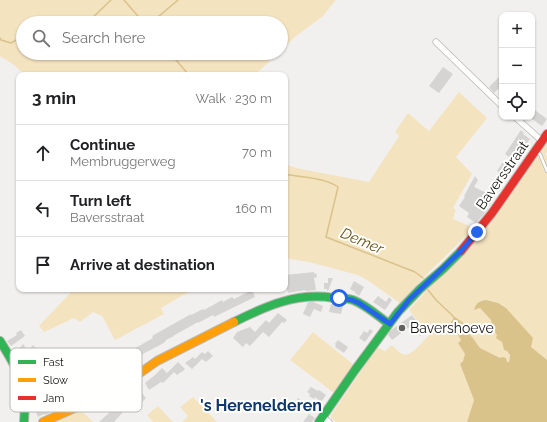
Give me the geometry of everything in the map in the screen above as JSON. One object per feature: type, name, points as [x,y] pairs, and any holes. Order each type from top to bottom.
[{"type":"street","points":[[436,42],[499,103]]},
{"type":"street","points":[[519,120],[544,137]]},
{"type":"street","name":"Baversstraat","points":[[323,420],[355,370],[390,324],[409,300],[462,250],[477,232],[492,213],[544,137]]},
{"type":"street","points":[[142,372],[157,361],[185,346],[258,310],[286,300],[323,296],[352,300],[367,308],[390,324]]},
{"type":"street","points":[[0,341],[10,356]]},
{"type":"street","points":[[24,422],[25,412]]},
{"type":"street","points":[[43,422],[66,412]]},
{"type":"lane","points":[[535,150],[540,154],[547,171]]},
{"type":"shaded area","points":[[0,0],[336,0],[322,17],[288,43],[288,16],[16,16],[16,60],[271,60],[258,72],[22,72],[0,56]]},
{"type":"shaded area","points":[[459,92],[487,118],[456,157],[472,174],[453,208],[456,210],[453,219],[474,228],[400,303],[358,275],[309,262],[288,258],[288,165],[296,168],[369,182],[399,136],[395,132],[408,113],[429,131]]},
{"type":"shaded area","points":[[547,141],[547,152],[545,154],[547,156],[547,360],[532,348],[511,314],[506,309],[489,301],[480,301],[474,309],[480,308],[491,320],[492,327],[502,342],[504,350],[510,354],[509,362],[507,362],[480,348],[464,328],[461,340],[458,343],[465,354],[463,361],[460,364],[474,400],[467,422],[336,422],[331,418],[331,415],[377,347],[385,351],[392,345],[405,355],[417,348],[429,335],[409,310],[480,234]]},
{"type":"shaded area","points":[[71,292],[189,292],[161,308],[164,314],[115,340],[102,316],[93,312],[80,322],[74,318],[44,332],[39,326]]},
{"type":"shaded area","points":[[486,300],[498,303],[506,308],[533,338],[531,347],[547,360],[547,422],[467,422],[474,400],[460,364],[463,361],[465,354],[458,343],[461,340],[451,322],[455,317],[465,324],[464,328],[480,348],[500,358],[506,358],[507,362],[509,362],[510,355],[504,350],[502,342],[496,338],[497,335],[492,327],[491,320],[480,308],[474,310],[478,303]]},
{"type":"shaded area","points":[[313,332],[354,365],[334,393],[290,360]]},
{"type":"shaded area","points":[[193,397],[217,422],[182,422],[188,416],[180,407]]},
{"type":"shaded area","points":[[158,406],[173,422],[153,422],[147,415]]},
{"type":"shaded area","points":[[70,412],[83,412],[93,422],[49,422]]},
{"type":"building","points":[[443,67],[453,74],[439,93],[429,86]]},
{"type":"building","points":[[499,77],[499,90],[498,89],[494,93],[489,87]]},
{"type":"building","points":[[535,110],[547,119],[542,126],[533,120],[535,120]]},
{"type":"building","points":[[521,130],[524,133],[523,134],[530,139],[520,152],[516,150],[510,158],[505,154]]},
{"type":"building","points":[[503,162],[511,167],[504,177],[497,171]]},
{"type":"building","points":[[475,176],[478,180],[474,187],[494,198],[484,214],[476,223],[467,217],[469,213],[459,206]]},
{"type":"building","points":[[316,273],[317,277],[314,278],[316,290],[288,293],[288,275]]},
{"type":"building","points":[[328,278],[333,278],[327,291],[327,289],[324,289],[324,283],[328,283]]},
{"type":"building","points":[[354,281],[364,287],[359,296],[350,289]]},
{"type":"building","points":[[248,292],[253,292],[255,297],[214,317],[213,315],[198,322],[142,354],[142,348],[135,348],[153,338],[152,336],[191,314],[203,309],[204,310],[222,300],[223,302],[232,297],[234,299]]},
{"type":"building","points":[[378,296],[386,302],[389,297],[392,300],[385,310],[373,302]]},
{"type":"building","points":[[308,302],[313,302],[323,306],[321,312],[314,309],[310,317],[303,314]]},
{"type":"building","points":[[331,304],[343,306],[341,314],[329,312]]},
{"type":"building","points":[[278,313],[287,320],[284,323],[282,322],[269,337],[263,332],[250,346],[246,343],[243,347],[233,338],[237,332],[250,327],[255,332],[266,320],[269,323]]},
{"type":"building","name":"Bavershoeve","points":[[412,315],[425,332],[420,336],[412,325],[392,340],[388,335],[390,331]]},
{"type":"building","points":[[370,329],[373,331],[365,342],[359,338],[364,331],[367,333]]},
{"type":"building","points":[[21,330],[25,336],[11,346],[7,341],[17,335],[16,333]]},
{"type":"building","points":[[338,340],[348,347],[344,353],[335,347]]},
{"type":"building","points":[[23,344],[26,348],[20,348]]},
{"type":"building","points":[[208,351],[213,356],[206,362],[202,359],[192,369],[185,363],[193,357],[195,359],[202,352],[205,354]]},
{"type":"building","points":[[178,362],[185,369],[182,372],[177,375],[174,372],[163,383],[161,382],[149,390],[145,383],[162,368],[167,373]]},
{"type":"building","points":[[311,387],[326,395],[321,402],[315,397],[314,399],[309,396],[310,394],[307,392]]},
{"type":"building","points":[[142,393],[146,398],[142,402]]},
{"type":"building","points":[[298,398],[303,402],[296,412],[292,409]]},
{"type":"building","points":[[36,412],[50,413],[44,414],[38,417]]},
{"type":"building","points":[[110,412],[123,412],[114,422],[99,422]]},
{"type":"building","points":[[309,414],[315,418],[312,422],[303,422]]},
{"type":"waterway","name":"Demer","points":[[94,16],[111,0]]},
{"type":"waterway","name":"Demer","points":[[124,0],[138,16]]},
{"type":"waterway","points":[[159,16],[178,0]]},
{"type":"waterway","name":"Demer","points":[[0,38],[1,40],[11,43],[16,40]]},
{"type":"waterway","name":"Demer","points":[[176,60],[186,72]]},
{"type":"waterway","name":"Demer","points":[[288,175],[326,181],[338,187],[326,237],[415,272],[423,278]]},
{"type":"waterway","name":"Demer","points":[[428,290],[455,319]]},
{"type":"traffic: fast","points":[[319,422],[398,312],[420,289],[461,251]]},
{"type":"traffic: fast","points":[[234,322],[282,302],[307,297],[320,297],[346,298],[353,300],[389,324]]},
{"type":"traffic: fast","points":[[0,341],[10,358]]},
{"type":"traffic: fast","points":[[24,422],[25,412]]},
{"type":"traffic: slow","points":[[142,372],[157,361],[234,322]]},
{"type":"traffic: slow","points":[[43,422],[66,412]]},
{"type":"traffic: jam","points":[[461,251],[492,213],[547,134]]},
{"type":"place","name":"Bavershoeve","points":[[402,328]]},
{"type":"district","name":"'s Herenelderen","points":[[261,405]]},
{"type":"route","points":[[339,298],[352,300],[359,303],[390,324],[409,300],[462,250],[477,232]]}]
